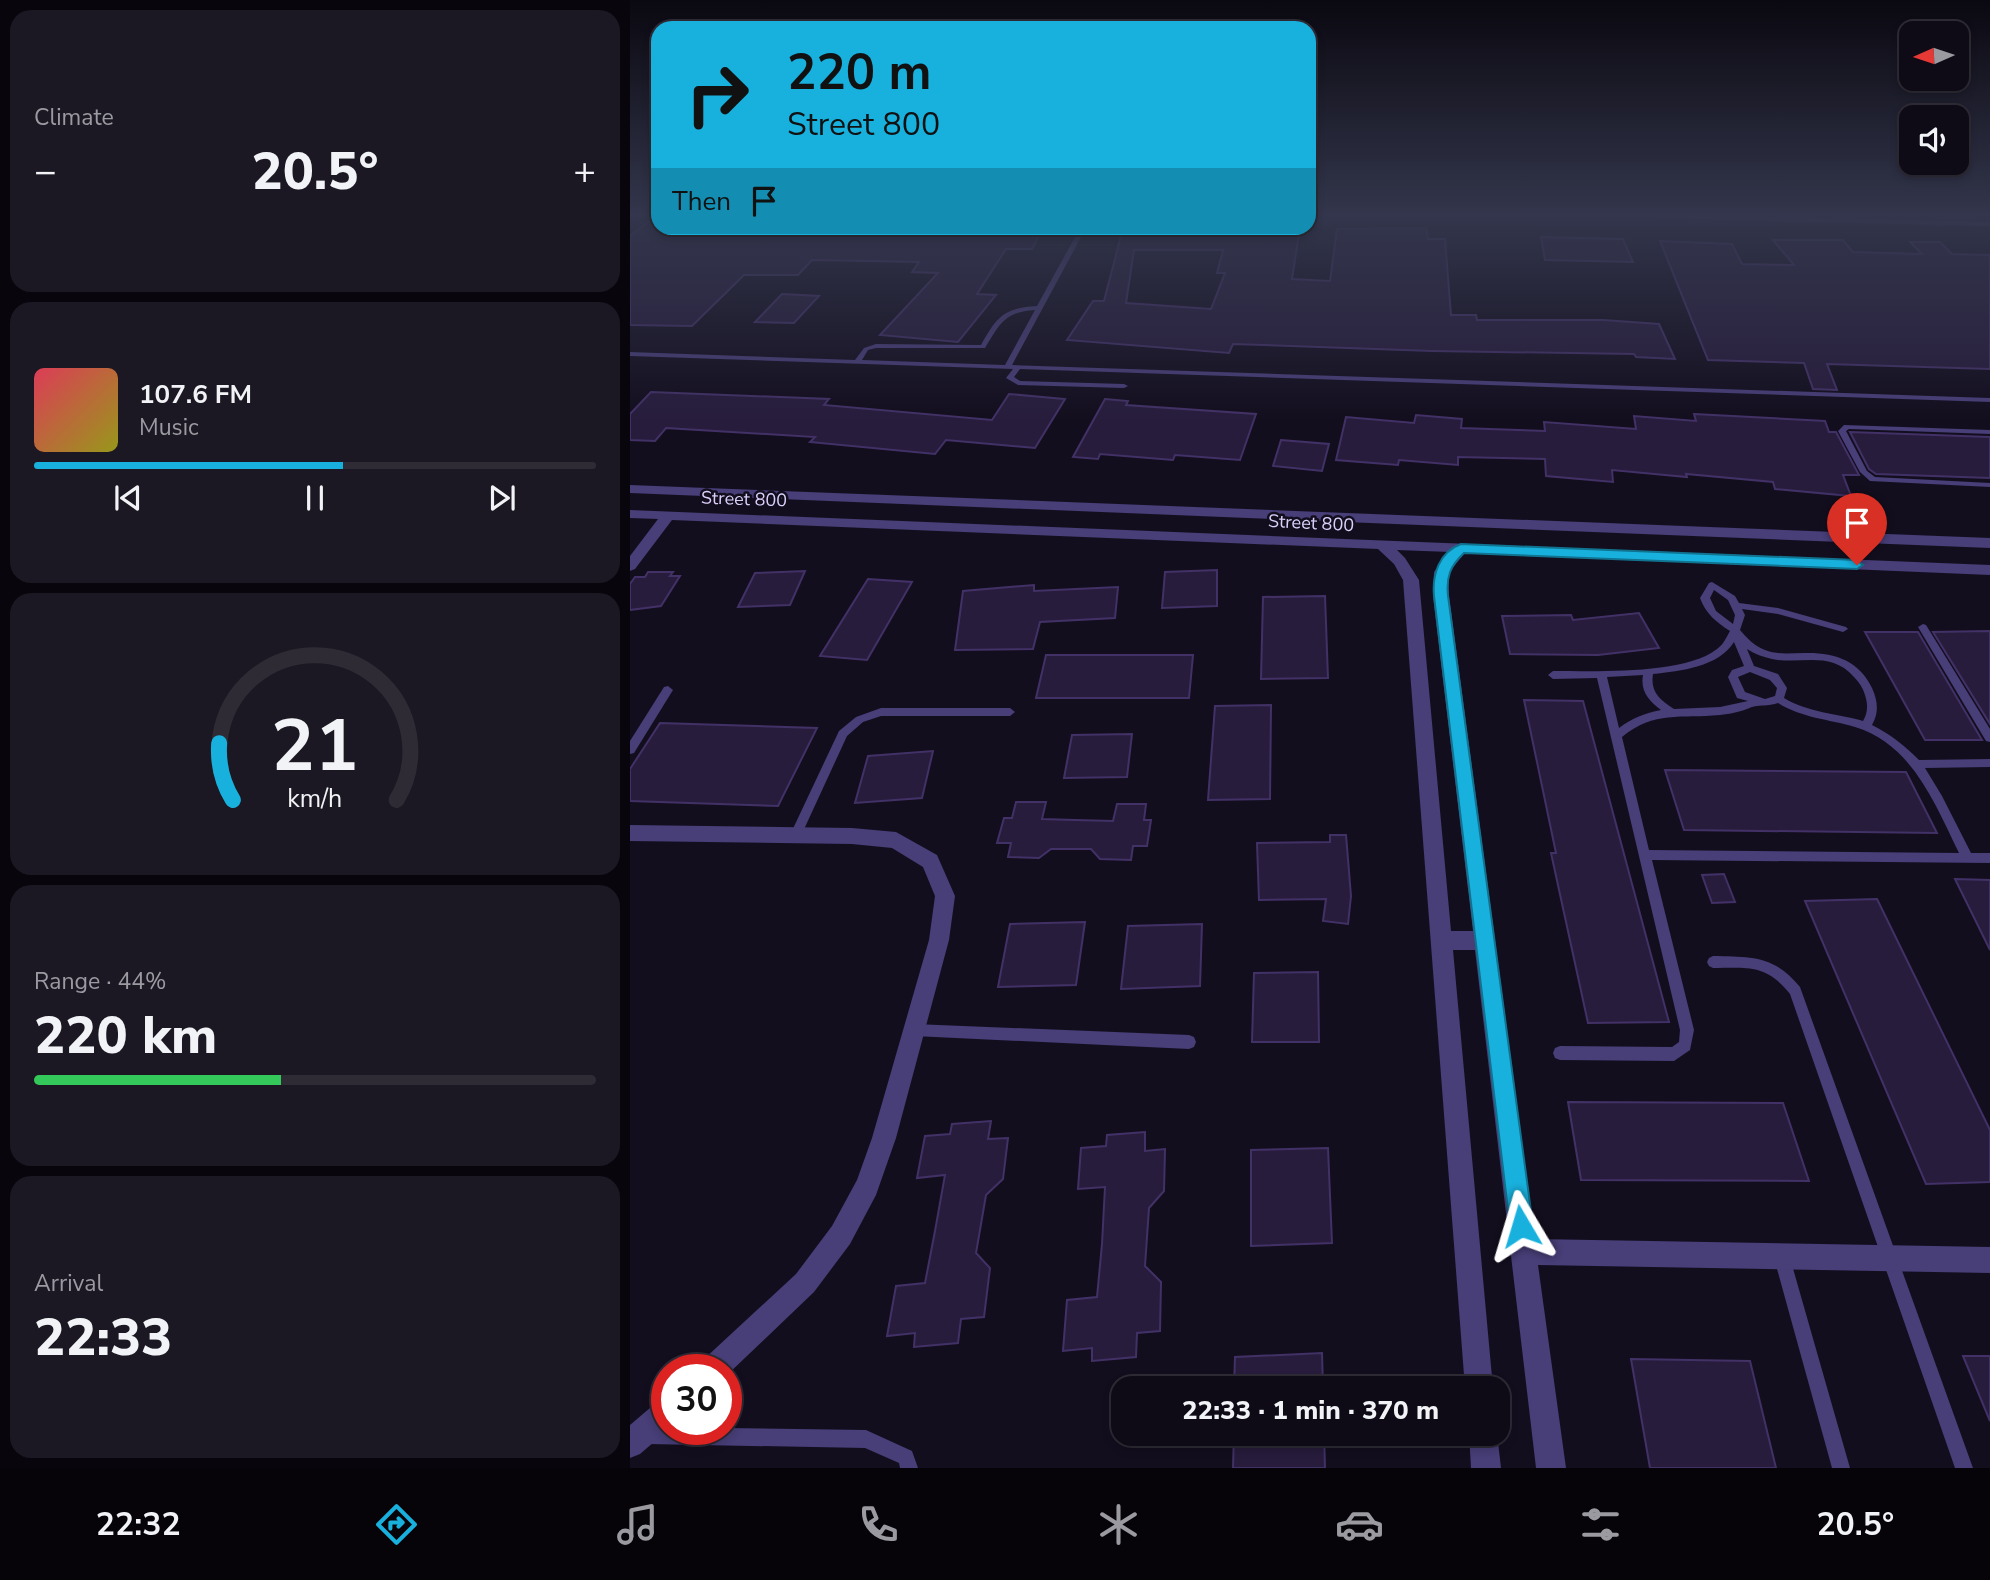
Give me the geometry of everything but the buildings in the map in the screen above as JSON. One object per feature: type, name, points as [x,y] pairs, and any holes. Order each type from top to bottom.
[{"type":"street","name":"Street 800","points":[[630,489],[1990,543]]},
{"type":"street","points":[[1139,535],[1145,510]]},
{"type":"street","name":"Street 800","points":[[630,514],[1990,570]]},
{"type":"street","points":[[630,566],[669,515]]},
{"type":"street","points":[[1766,534],[1777,562]]},
{"type":"street","points":[[1383,545],[1400,561],[1411,580],[1478,1376]]},
{"type":"street","points":[[1461,549],[1445,563],[1440,581],[1551,1468]]},
{"type":"street","points":[[630,833],[796,835],[897,840],[930,861],[945,896],[939,940],[867,1186],[841,1235],[805,1283],[730,1354]]},
{"type":"street","points":[[1441,940],[1485,941]]},
{"type":"street","points":[[1525,1252],[1990,1260]]},
{"type":"street","points":[[635,1440],[651,1426]]},
{"type":"street","points":[[1484,1446],[1486,1468]]},
{"type":"lane","points":[[1007,368],[1052,285]]},
{"type":"lane","points":[[857,362],[870,347],[983,348],[1003,314],[1013,309],[1039,308]]},
{"type":"lane","points":[[903,364],[913,347]]},
{"type":"lane","points":[[630,354],[1990,400]]},
{"type":"lane","points":[[1017,368],[1010,378],[1013,382],[1124,386]]},
{"type":"lane","points":[[1082,384],[1088,370]]},
{"type":"lane","points":[[1990,432],[1847,427],[1842,431],[1864,471],[1873,478],[1990,485]]},
{"type":"lane","points":[[1553,675],[1649,672],[1710,658],[1727,646],[1733,629],[1738,623],[1738,606],[1732,598],[1712,585],[1705,598],[1713,615],[1733,629],[1748,646],[1761,654],[1775,658],[1833,658],[1852,668],[1874,704],[1871,720],[1865,726]]},
{"type":"lane","points":[[1738,606],[1771,608],[1791,617],[1843,629]]},
{"type":"lane","points":[[1923,627],[1985,722],[1990,738]]},
{"type":"lane","points":[[1733,629],[1750,668]]},
{"type":"lane","points":[[1779,699],[1782,688],[1779,682],[1766,672],[1750,668],[1736,673],[1733,683],[1741,695],[1756,702],[1765,703],[1779,699],[1807,715],[1865,726],[1904,749],[1919,764],[1967,858]]},
{"type":"lane","points":[[1649,672],[1646,686],[1649,693],[1671,712]]},
{"type":"lane","points":[[1560,1053],[1674,1054],[1685,1045],[1687,1030],[1601,674]]},
{"type":"lane","points":[[630,750],[667,690]]},
{"type":"lane","points":[[1616,736],[1638,719],[1671,712],[1720,713],[1756,702]]},
{"type":"lane","points":[[796,835],[843,734],[852,723],[866,715],[881,712],[1010,712]]},
{"type":"lane","points":[[1919,764],[1990,763]]},
{"type":"lane","points":[[1644,855],[1990,858]]},
{"type":"lane","points":[[1713,962],[1765,963],[1787,979],[1795,990],[1964,1468]]},
{"type":"lane","points":[[914,1030],[1189,1042]]},
{"type":"lane","points":[[1781,1257],[1841,1468]]},
{"type":"lane","points":[[635,1440],[866,1439],[906,1457],[909,1468]]},
{"type":"route","points":[[1521,1226],[1441,596],[1441,572],[1445,563],[1461,549],[1857,565]]}]
